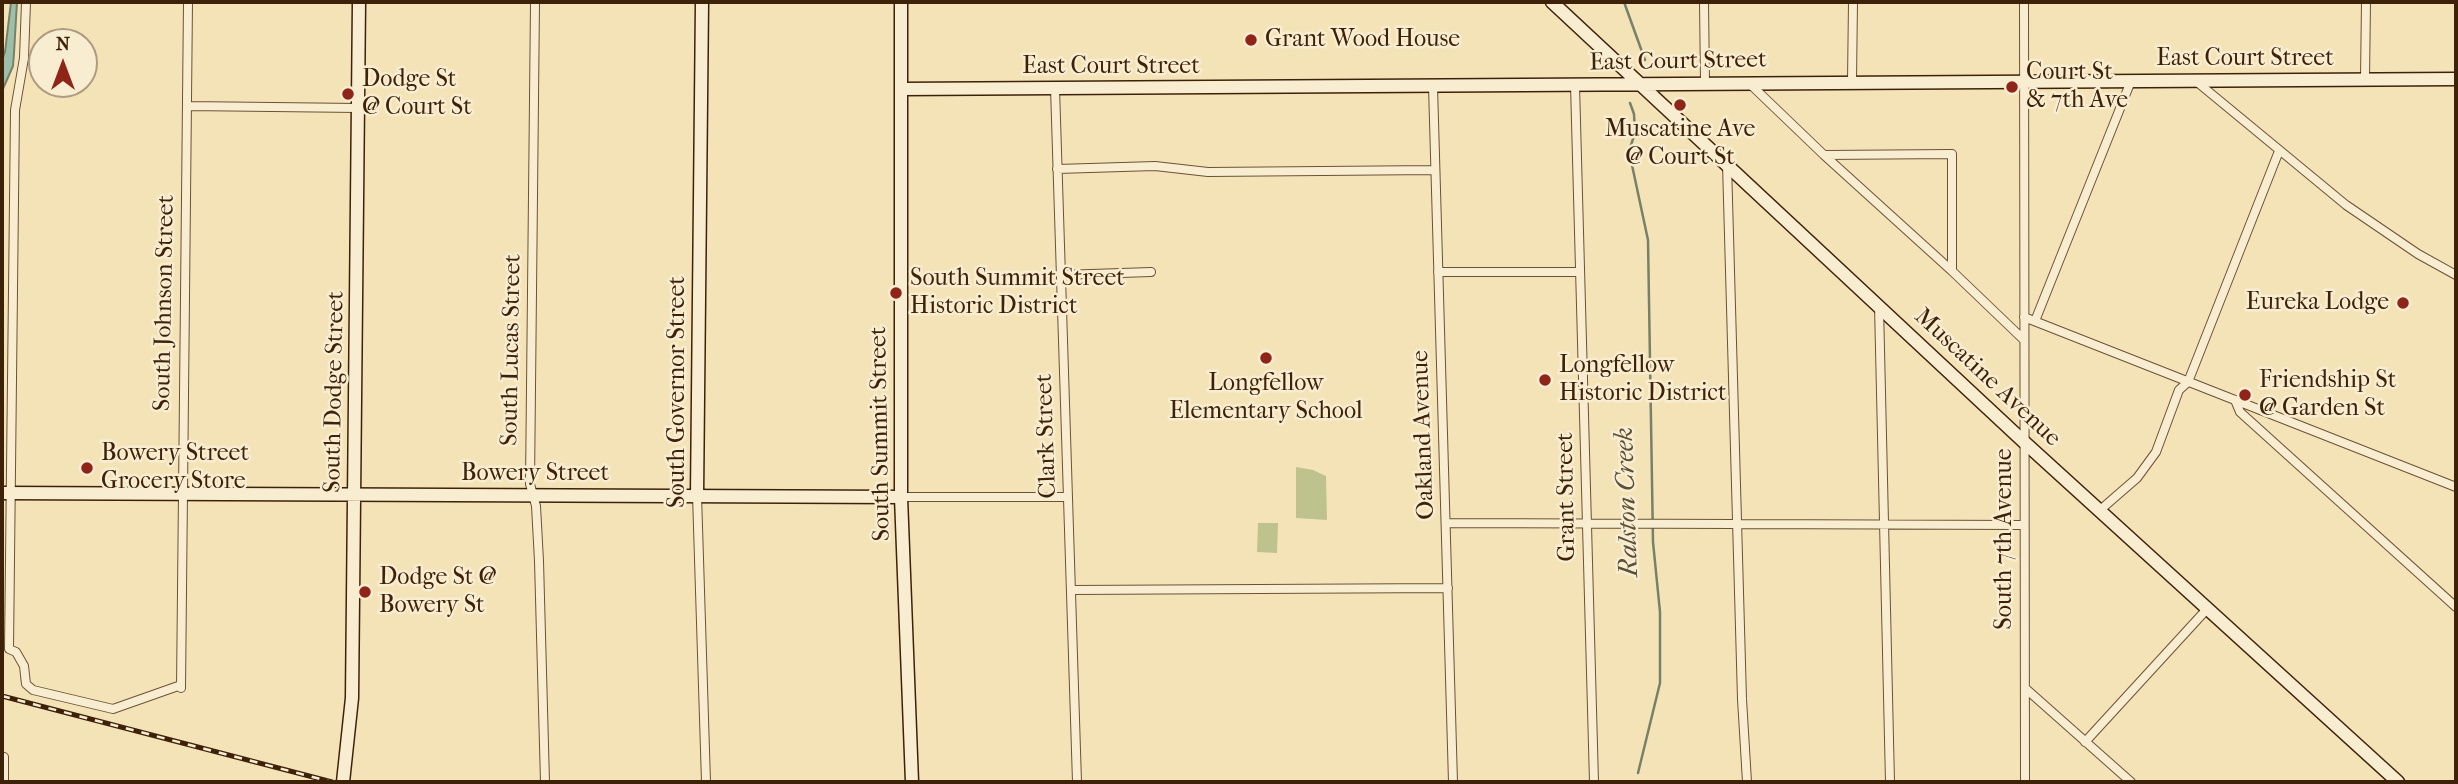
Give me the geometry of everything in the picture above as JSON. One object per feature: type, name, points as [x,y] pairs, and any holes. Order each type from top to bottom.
[{"type":"street","points":[[6,493],[15,110],[24,58],[26,2]]},
{"type":"street","name":"South Johnson Street","points":[[6,493],[9,649],[16,652],[24,666],[26,684],[33,690],[113,709],[181,687],[188,2]]},
{"type":"street","name":"South Dodge Street","points":[[344,782],[352,698],[359,2]]},
{"type":"street","name":"South Lucas Street","points":[[535,2],[530,484],[536,506],[539,561],[545,782]]},
{"type":"street","name":"South Governor Street","points":[[702,2],[697,495],[706,782]]},
{"type":"street","name":"South Summit Street","points":[[901,2],[901,497],[912,782]]},
{"type":"street","name":"Muscatine Avenue","points":[[1552,2],[2023,441],[2398,782]]},
{"type":"street","points":[[1704,2],[1704,82]]},
{"type":"street","points":[[1852,81],[1853,2]]},
{"type":"street","name":"South 7th Avenue","points":[[2024,2],[2025,782]]},
{"type":"street","points":[[2365,79],[2366,2]]},
{"type":"street","name":"East Court Street","points":[[901,89],[2456,79]]},
{"type":"street","points":[[2035,321],[2131,80]]},
{"type":"street","points":[[2194,80],[2279,151],[2376,226],[2456,275]]},
{"type":"street","points":[[1747,82],[2024,340]]},
{"type":"street","name":"Grant Street","points":[[1575,85],[1594,782]]},
{"type":"street","name":"Oakland Avenue","points":[[1433,86],[1454,782]]},
{"type":"street","name":"Clark Street","points":[[1055,89],[1077,782]]},
{"type":"street","points":[[187,106],[358,108]]},
{"type":"street","points":[[2099,511],[2137,478],[2156,452],[2179,390],[2188,382],[2279,151]]},
{"type":"street","points":[[1824,155],[1952,154],[1952,271]]},
{"type":"street","points":[[1727,164],[1741,699],[1747,782]]},
{"type":"street","points":[[1057,169],[1155,166],[1208,172],[1435,170]]},
{"type":"street","points":[[1061,275],[1151,272]]},
{"type":"street","points":[[1438,272],[1580,272]]},
{"type":"street","points":[[1879,306],[1890,782]]},
{"type":"street","points":[[2024,317],[2456,487]]},
{"type":"street","points":[[2235,400],[2240,412],[2456,607]]},
{"type":"street","name":"Bowery Street","points":[[6,493],[1068,497]]},
{"type":"street","points":[[1446,523],[2024,524]]},
{"type":"street","points":[[1071,590],[1448,588]]},
{"type":"street","points":[[2085,742],[2207,609]]},
{"type":"street","points":[[2025,688],[2131,782]]},
{"type":"street","points":[[4,757],[4,782]]},
{"type":"shaded area","points":[[11,2],[17,2],[13,66],[2,91],[2,60]]},
{"type":"shaded area","points":[[1296,467],[1326,476],[1327,520],[1296,518]]},
{"type":"shaded area","points":[[1258,523],[1278,523],[1277,553],[1257,552]]},
{"type":"waterway","name":"Ralston Creek","points":[[1624,2],[1645,60]]},
{"type":"waterway","name":"Ralston Creek","points":[[1630,103],[1634,114],[1635,133],[1629,151],[1648,240],[1653,542],[1660,612],[1660,683],[1638,773]]},
{"type":"railway","points":[[2,696],[332,782]]},
{"type":"place","name":"Grant Wood House","points":[[1251,40]]},
{"type":"place","name":"Court St & 7th Ave","points":[[2012,87]]},
{"type":"place","name":"Dodge St @ Court St","points":[[348,94]]},
{"type":"place","name":"Muscatine Ave @ Court St","points":[[1680,105]]},
{"type":"place","name":"South Summit Street Historic District","points":[[896,293]]},
{"type":"place","name":"Eureka Lodge","points":[[2403,303]]},
{"type":"place","name":"Longfellow Elementary School","points":[[1266,358]]},
{"type":"place","name":"Longfellow Historic District","points":[[1545,380]]},
{"type":"place","name":"Friendship St @ Garden St","points":[[2245,395]]},
{"type":"place","name":"Bowery Street Grocery Store","points":[[87,468]]},
{"type":"place","name":"Dodge St @ Bowery St","points":[[365,592]]}]
